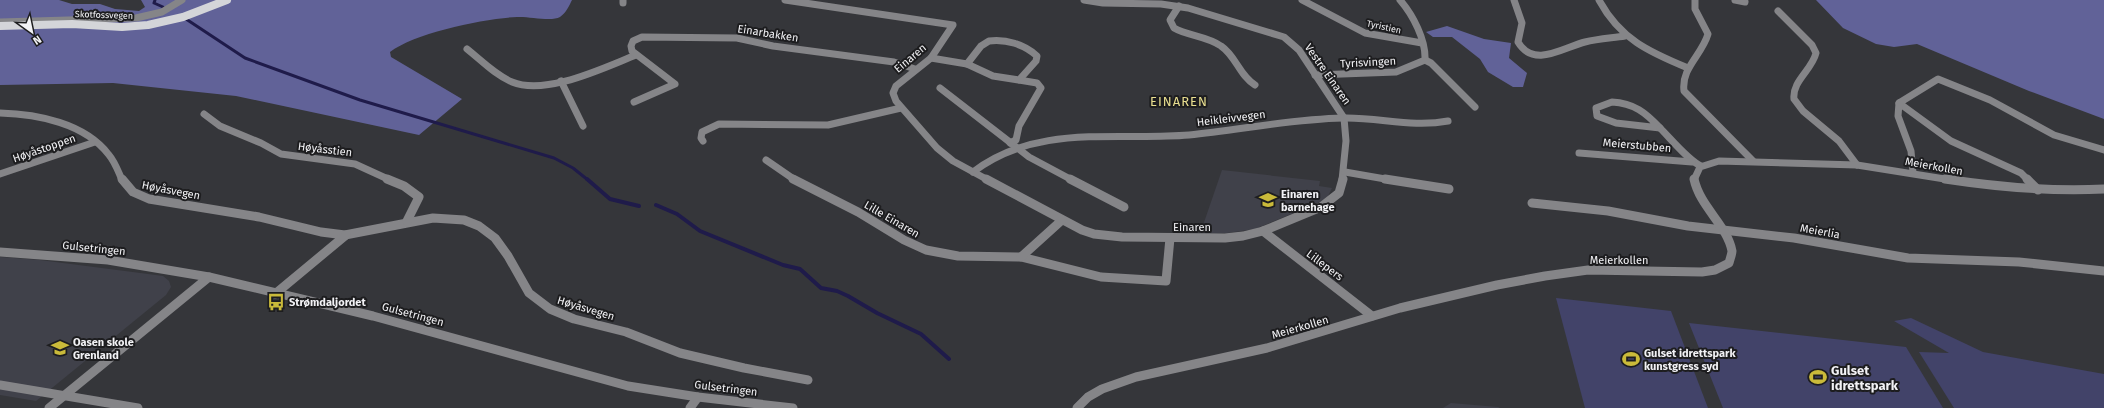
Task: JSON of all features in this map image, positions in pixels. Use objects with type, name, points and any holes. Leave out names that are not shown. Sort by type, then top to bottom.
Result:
[{"type":"main road","name":"Skotfossvegen","points":[[0,26],[62,24],[122,27],[141,26],[183,17],[227,0]]},
{"type":"street","points":[[0,22],[136,18],[162,12],[182,0]]},
{"type":"street","name":"Einaren","points":[[785,0],[954,25],[931,58],[900,81],[893,89],[894,97],[901,108],[937,148],[954,161],[1082,230],[1106,236],[1225,238],[1263,231],[1327,204],[1339,193],[1344,172],[1346,128],[1344,118]]},
{"type":"street","name":"Vestre Einaren","points":[[1084,0],[1178,6],[1203,12],[1284,37],[1299,50],[1344,118]]},
{"type":"street","name":"Tyristien","points":[[1302,0],[1366,33],[1422,43]]},
{"type":"street","points":[[1400,0],[1408,10],[1422,43],[1426,56],[1425,60],[1431,63],[1449,83],[1476,107]]},
{"type":"street","points":[[1514,0],[1522,23],[1518,42],[1524,49],[1537,55],[1552,56],[1585,42],[1625,36]]},
{"type":"street","points":[[1599,0],[1615,26],[1625,36],[1688,68]]},
{"type":"street","points":[[1695,0],[1696,11],[1708,34],[1703,47],[1688,68],[1682,83],[1687,96],[1753,161]]},
{"type":"street","points":[[1735,0],[1745,2]]},
{"type":"street","points":[[1178,6],[1171,16],[1172,26],[1178,30],[1209,40],[1224,48],[1242,74],[1255,85]]},
{"type":"street","points":[[1778,11],[1812,45],[1816,53],[1811,66],[1794,90],[1794,100],[1801,110],[1836,138],[1857,165]]},
{"type":"street","name":"Einarbakken","points":[[636,55],[631,48],[632,44],[642,37],[721,37],[773,46],[865,57],[903,64],[915,69]]},
{"type":"street","points":[[967,64],[981,46],[988,42],[995,40],[1014,44],[1032,51],[1037,56],[1036,61],[1019,80]]},
{"type":"street","points":[[467,49],[501,75],[515,83],[537,86],[561,81],[636,55],[675,84],[669,88],[634,102]]},
{"type":"street","points":[[931,58],[975,66],[993,76],[1037,83],[1041,88],[1019,126],[1013,146],[973,172]]},
{"type":"street","name":"Tyrisvingen","points":[[1315,74],[1396,72],[1425,60]]},
{"type":"street","points":[[1913,173],[1911,150],[1898,117],[1899,103],[1938,79],[1990,100],[2054,135],[2104,150]]},
{"type":"street","points":[[561,81],[576,115],[583,126]]},
{"type":"street","points":[[940,88],[956,102],[1029,157],[1124,207]]},
{"type":"street","name":"Meierstubben","points":[[1660,128],[1609,121],[1598,116],[1596,108],[1600,105],[1612,103],[1630,105],[1643,111],[1688,155],[1692,162]]},
{"type":"street","name":"Meierkollen","points":[[1899,103],[1951,141],[2021,173],[2038,190]]},
{"type":"street","points":[[704,141],[701,138],[702,132],[719,124],[828,125],[901,108]]},
{"type":"street","name":"Høyåsvegen","points":[[0,113],[41,116],[59,121],[77,129],[95,142],[110,156],[125,186],[139,196],[159,201],[258,217],[346,235],[407,221],[444,218],[479,226],[494,236],[536,301],[557,312],[628,332],[680,353],[808,380]]},
{"type":"street","name":"Høyåsstien","points":[[204,114],[220,126],[261,143],[281,154],[356,164],[409,189],[419,197],[407,221]]},
{"type":"street","name":"Heikleivvegen","points":[[1013,146],[1075,138],[1184,135],[1344,118],[1417,125],[1448,121]]},
{"type":"street","name":"Høyåstoppen","points":[[0,174],[95,142]]},
{"type":"street","name":"Meierstubben","points":[[1579,153],[1634,156],[1692,162],[1701,166]]},
{"type":"street","name":"Lille Einaren","points":[[766,160],[792,178],[858,212],[914,245],[958,256],[1021,257],[1102,277],[1166,281],[1170,238]]},
{"type":"street","name":"Meierkollen","points":[[1077,408],[1088,396],[1128,380],[1287,343],[1372,316],[1482,289],[1580,271],[1629,270],[1689,273],[1717,270],[1724,266],[1732,257],[1733,251],[1721,229],[1695,189],[1695,173],[1701,166],[1718,161],[1857,165],[1968,183],[2038,190],[2087,191],[2104,189]]},
{"type":"street","points":[[1344,172],[1449,189]]},
{"type":"street","name":"Meierlia","points":[[1532,202],[1608,210],[1669,223],[1794,238],[1908,258],[2019,262],[2104,271]]},
{"type":"street","points":[[1021,257],[1062,220]]},
{"type":"street","name":"Lillepers","points":[[1263,231],[1372,316]]},
{"type":"street","name":"Høyåsvegen","points":[[275,294],[346,235]]},
{"type":"street","name":"Gulsetringen","points":[[0,252],[108,260],[209,276],[275,294],[381,318],[628,386],[698,397],[793,408]]},
{"type":"street","points":[[49,408],[209,276]]},
{"type":"street","points":[[0,385],[138,408]]},
{"type":"street","points":[[690,408],[698,397]]},
{"type":"shaded area","points":[[0,0],[59,0],[72,4],[100,4],[115,9],[139,11],[145,7],[141,0],[572,0],[564,14],[560,17],[545,19],[517,17],[487,20],[433,33],[401,45],[390,52],[391,57],[462,99],[419,135],[236,96],[113,83],[0,85]]},
{"type":"shaded area","points":[[1816,0],[2104,0],[2104,119],[2029,91],[1917,44],[1894,47],[1876,44],[1843,28]]},
{"type":"shaded area","points":[[1447,26],[1484,39],[1511,43],[1509,58],[1527,73],[1523,87],[1513,87],[1488,72],[1480,59],[1452,37],[1433,37],[1426,32]]},
{"type":"shaded area","name":"Einaren barnehage","points":[[1222,170],[1320,181],[1319,186],[1332,188],[1327,198],[1320,202],[1255,229],[1227,233],[1200,234]]},
{"type":"shaded area","points":[[0,257],[40,260],[163,276],[169,281],[171,287],[166,295],[36,401],[0,395]]},
{"type":"shaded area","name":"Gulset idrettspark kunstgress syd","points":[[1556,298],[1671,311],[1708,408],[1585,408]]},
{"type":"shaded area","points":[[1911,318],[1983,352],[2104,374],[2104,408],[1954,408],[1919,352],[1949,353],[1894,321]]},
{"type":"shaded area","name":"Gulset idrettspark","points":[[1689,323],[1906,347],[1943,408],[1723,408]]},
{"type":"shaded area","points":[[1451,403],[1498,407],[1500,408],[1443,408]]},
{"type":"waterway","points":[[155,0],[154,3],[163,7]]},
{"type":"waterway","points":[[186,19],[245,58],[360,100],[554,158],[573,168],[588,180]]},
{"type":"waterway","points":[[587,179],[610,199],[639,206]]},
{"type":"waterway","points":[[656,205],[677,214],[700,231],[783,265],[800,269],[821,288],[837,291],[848,296],[877,313],[921,334],[949,359]]},
{"type":"place","name":"Einaren barnehage","points":[[1268,200]]},
{"type":"place","name":"Strømdaljordet","points":[[276,302]]},
{"type":"place","name":"Oasen skole Grenland","points":[[60,348]]},
{"type":"place","name":"Gulset idrettspark kunstgress syd","points":[[1631,359]]},
{"type":"place","name":"Gulset idrettspark","points":[[1818,377]]},
{"type":"district","name":"EINAREN","points":[[1179,101]]}]
